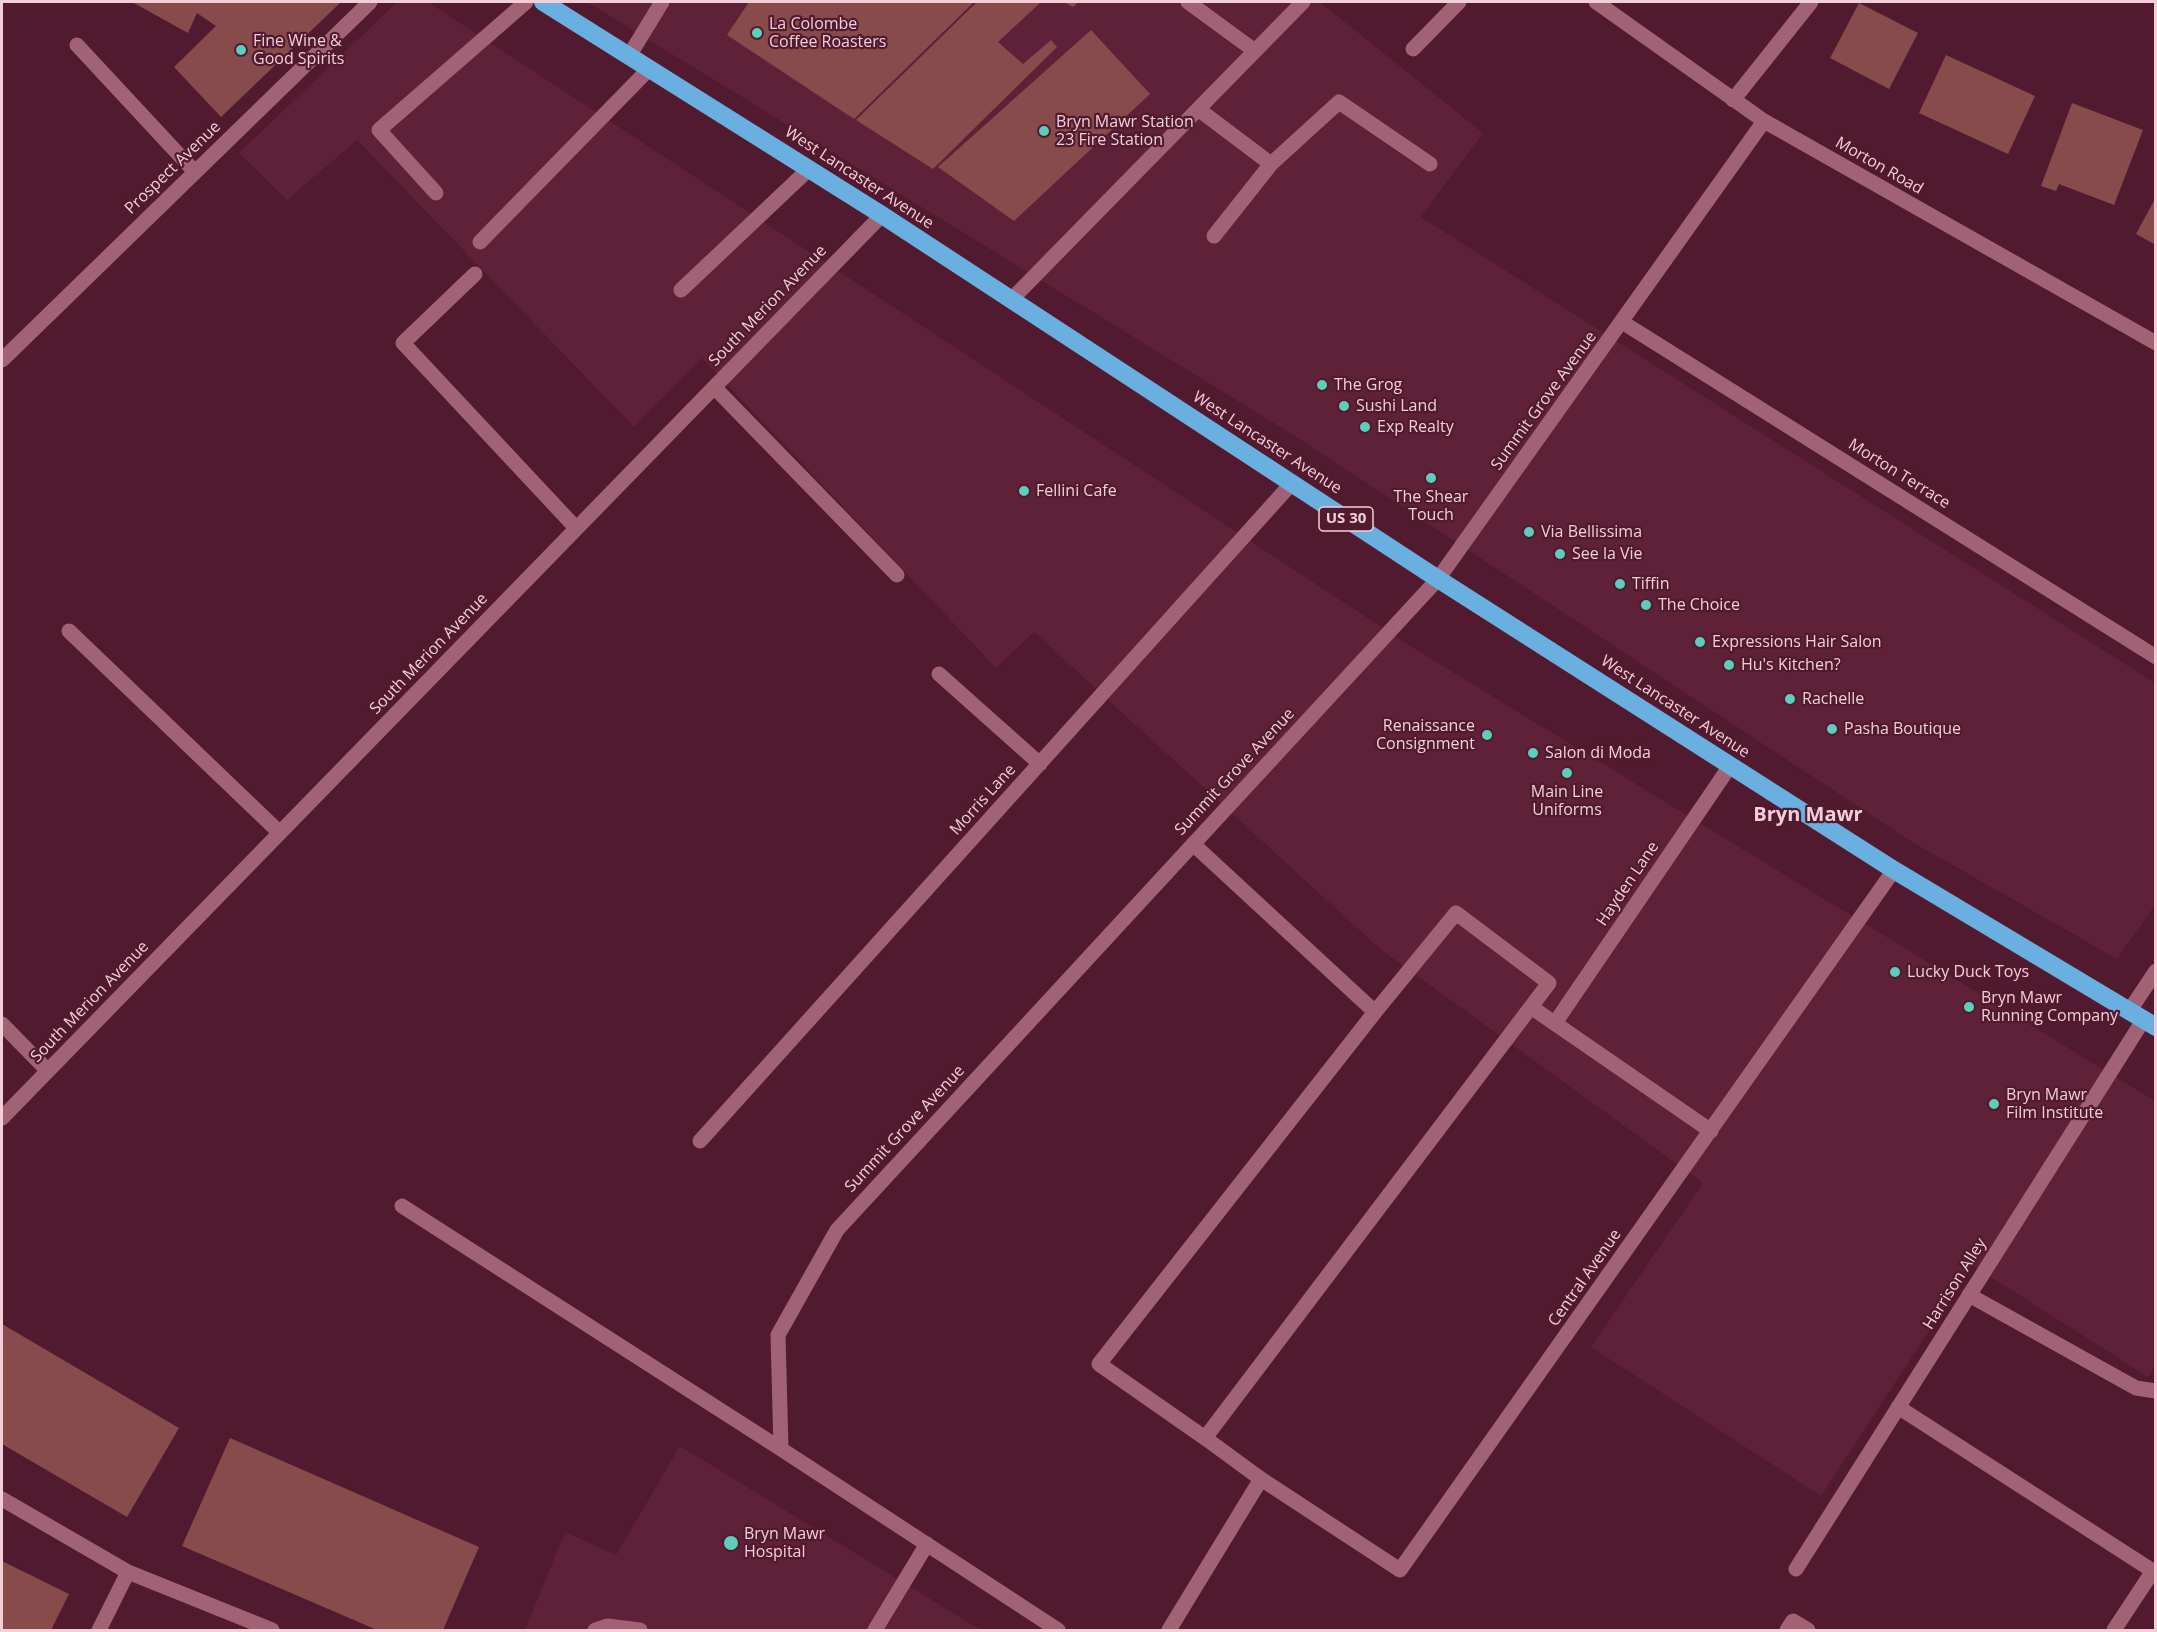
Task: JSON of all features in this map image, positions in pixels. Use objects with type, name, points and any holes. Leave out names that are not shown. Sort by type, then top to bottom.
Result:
[{"type":"highway","name":"West Lancaster Avenue","points":[[543,2],[882,215],[1438,579],[1893,870],[2143,1019]]},
{"type":"street","name":"Prospect Avenue","points":[[2,360],[370,2]]},
{"type":"street","points":[[436,193],[379,130],[526,2]]},
{"type":"street","points":[[629,56],[662,2]]},
{"type":"street","points":[[1188,2],[1255,51]]},
{"type":"street","points":[[1012,299],[1303,2]]},
{"type":"street","points":[[1413,49],[1459,2]]},
{"type":"street","name":"Morton Road","points":[[1596,2],[1764,122],[2156,343]]},
{"type":"street","points":[[1733,100],[1811,2]]},
{"type":"street","points":[[77,45],[195,172]]},
{"type":"street","points":[[480,242],[650,68]]},
{"type":"street","points":[[1214,236],[1271,164],[1339,102],[1430,164]]},
{"type":"street","points":[[1198,109],[1271,164]]},
{"type":"street","name":"Summit Grove Avenue","points":[[781,1449],[778,1335],[837,1230],[1438,579],[1764,122]]},
{"type":"street","points":[[681,290],[809,169]]},
{"type":"street","name":"South Merion Avenue","points":[[2,1118],[882,215]]},
{"type":"street","points":[[476,274],[403,344],[576,528]]},
{"type":"street","name":"Morton Terrace","points":[[1622,322],[2156,657]]},
{"type":"street","points":[[714,387],[897,575]]},
{"type":"street","name":"Morris Lane","points":[[700,1141],[1292,483]]},
{"type":"street","points":[[69,631],[280,833]]},
{"type":"street","points":[[939,674],[1040,764]]},
{"type":"street","name":"Hayden Lane","points":[[1555,1023],[1730,766]]},
{"type":"street","points":[[1193,844],[1375,1012]]},
{"type":"street","name":"Central Avenue","points":[[1261,1479],[1400,1570],[1893,870]]},
{"type":"street","points":[[1169,1630],[1261,1479],[1099,1364],[1375,1012],[1456,913],[1550,983],[1205,1438]]},
{"type":"street","points":[[2143,1019],[2156,971]]},
{"type":"street","points":[[1531,1007],[1711,1131]]},
{"type":"street","name":"Harrison Alley","points":[[1796,1569],[2143,1019]]},
{"type":"street","points":[[2,1024],[48,1071]]},
{"type":"street","points":[[402,1206],[1058,1630]]},
{"type":"street","points":[[1969,1295],[2136,1388],[2156,1391]]},
{"type":"street","points":[[1898,1407],[2153,1571],[2114,1630]]},
{"type":"street","points":[[2,1499],[128,1572],[272,1630]]},
{"type":"street","points":[[875,1630],[927,1544]]},
{"type":"street","points":[[99,1630],[128,1572]]},
{"type":"street","points":[[1786,1630],[1793,1621],[1808,1630]]},
{"type":"street","points":[[596,1630],[607,1626],[640,1630]]},
{"type":"shaded area","points":[[397,2],[428,2],[1415,649],[2155,1101],[2155,1366],[2148,1377],[1972,1265],[1821,1496],[1591,1347],[1703,1183],[1380,949],[1034,632],[996,668],[702,358],[634,427],[357,140],[287,200],[239,153]]},
{"type":"shaded area","points":[[587,2],[1320,2],[1483,133],[1421,217],[2155,683],[2155,905],[2117,959],[1909,840],[1295,436]]},
{"type":"shaded area","name":"Bryn Mawr Hospital","points":[[680,1446],[981,1630],[525,1630],[565,1532],[616,1555]]},
{"type":"building","name":"Fine Wine & Good Spirits","points":[[132,2],[341,2],[221,117],[174,67],[216,26],[197,13],[188,33]]},
{"type":"building","points":[[749,2],[974,2],[854,119],[727,35]]},
{"type":"building","points":[[977,2],[1041,2],[998,42],[1023,64],[1051,40],[1057,47],[933,169],[856,120]]},
{"type":"building","points":[[1064,2],[1078,2],[1073,7]]},
{"type":"building","points":[[1859,3],[1918,33],[1889,89],[1830,58]]},
{"type":"building","name":"Bryn Mawr Station 23 Fire Station","points":[[1091,30],[1150,94],[1014,221],[938,167]]},
{"type":"building","points":[[1946,55],[2035,96],[2008,154],[1919,113]]},
{"type":"building","points":[[2072,103],[2143,130],[2114,205],[2059,184],[2056,191],[2041,186]]},
{"type":"building","points":[[2156,197],[2156,245],[2136,234]]},
{"type":"building","points":[[2,1324],[179,1428],[127,1517],[2,1444]]},
{"type":"building","points":[[230,1438],[479,1547],[443,1630],[377,1630],[182,1546]]},
{"type":"building","points":[[2,1561],[69,1594],[51,1630],[2,1630]]},
{"type":"place","name":"La Colombe Coffee Roasters","points":[[757,33]]},
{"type":"place","name":"Fine Wine & Good Spirits","points":[[241,50]]},
{"type":"place","name":"Bryn Mawr Station 23 Fire Station","points":[[1044,131]]},
{"type":"place","name":"The Grog","points":[[1322,385]]},
{"type":"place","name":"Sushi Land","points":[[1344,406]]},
{"type":"place","name":"Exp Realty","points":[[1365,427]]},
{"type":"place","name":"The Shear Touch","points":[[1431,478]]},
{"type":"place","name":"Fellini Cafe","points":[[1024,491]]},
{"type":"place","name":"Via Bellissima","points":[[1529,532]]},
{"type":"place","name":"See la Vie","points":[[1560,554]]},
{"type":"place","name":"Tiffin","points":[[1620,584]]},
{"type":"place","name":"The Choice","points":[[1646,605]]},
{"type":"place","name":"Expressions Hair Salon","points":[[1700,642]]},
{"type":"place","name":"Hu's Kitchen?","points":[[1729,665]]},
{"type":"place","name":"Rachelle","points":[[1790,699]]},
{"type":"place","name":"Pasha Boutique","points":[[1832,729]]},
{"type":"place","name":"Renaissance Consignment","points":[[1487,735]]},
{"type":"place","name":"Salon di Moda","points":[[1533,753]]},
{"type":"place","name":"Main Line Uniforms","points":[[1567,773]]},
{"type":"place","name":"Lucky Duck Toys","points":[[1895,972]]},
{"type":"place","name":"Bryn Mawr Running Company","points":[[1969,1007]]},
{"type":"place","name":"Bryn Mawr Film Institute","points":[[1994,1104]]},
{"type":"place","name":"Bryn Mawr Hospital","points":[[731,1543]]},
{"type":"district","name":"Bryn Mawr","points":[[1808,815]]}]
